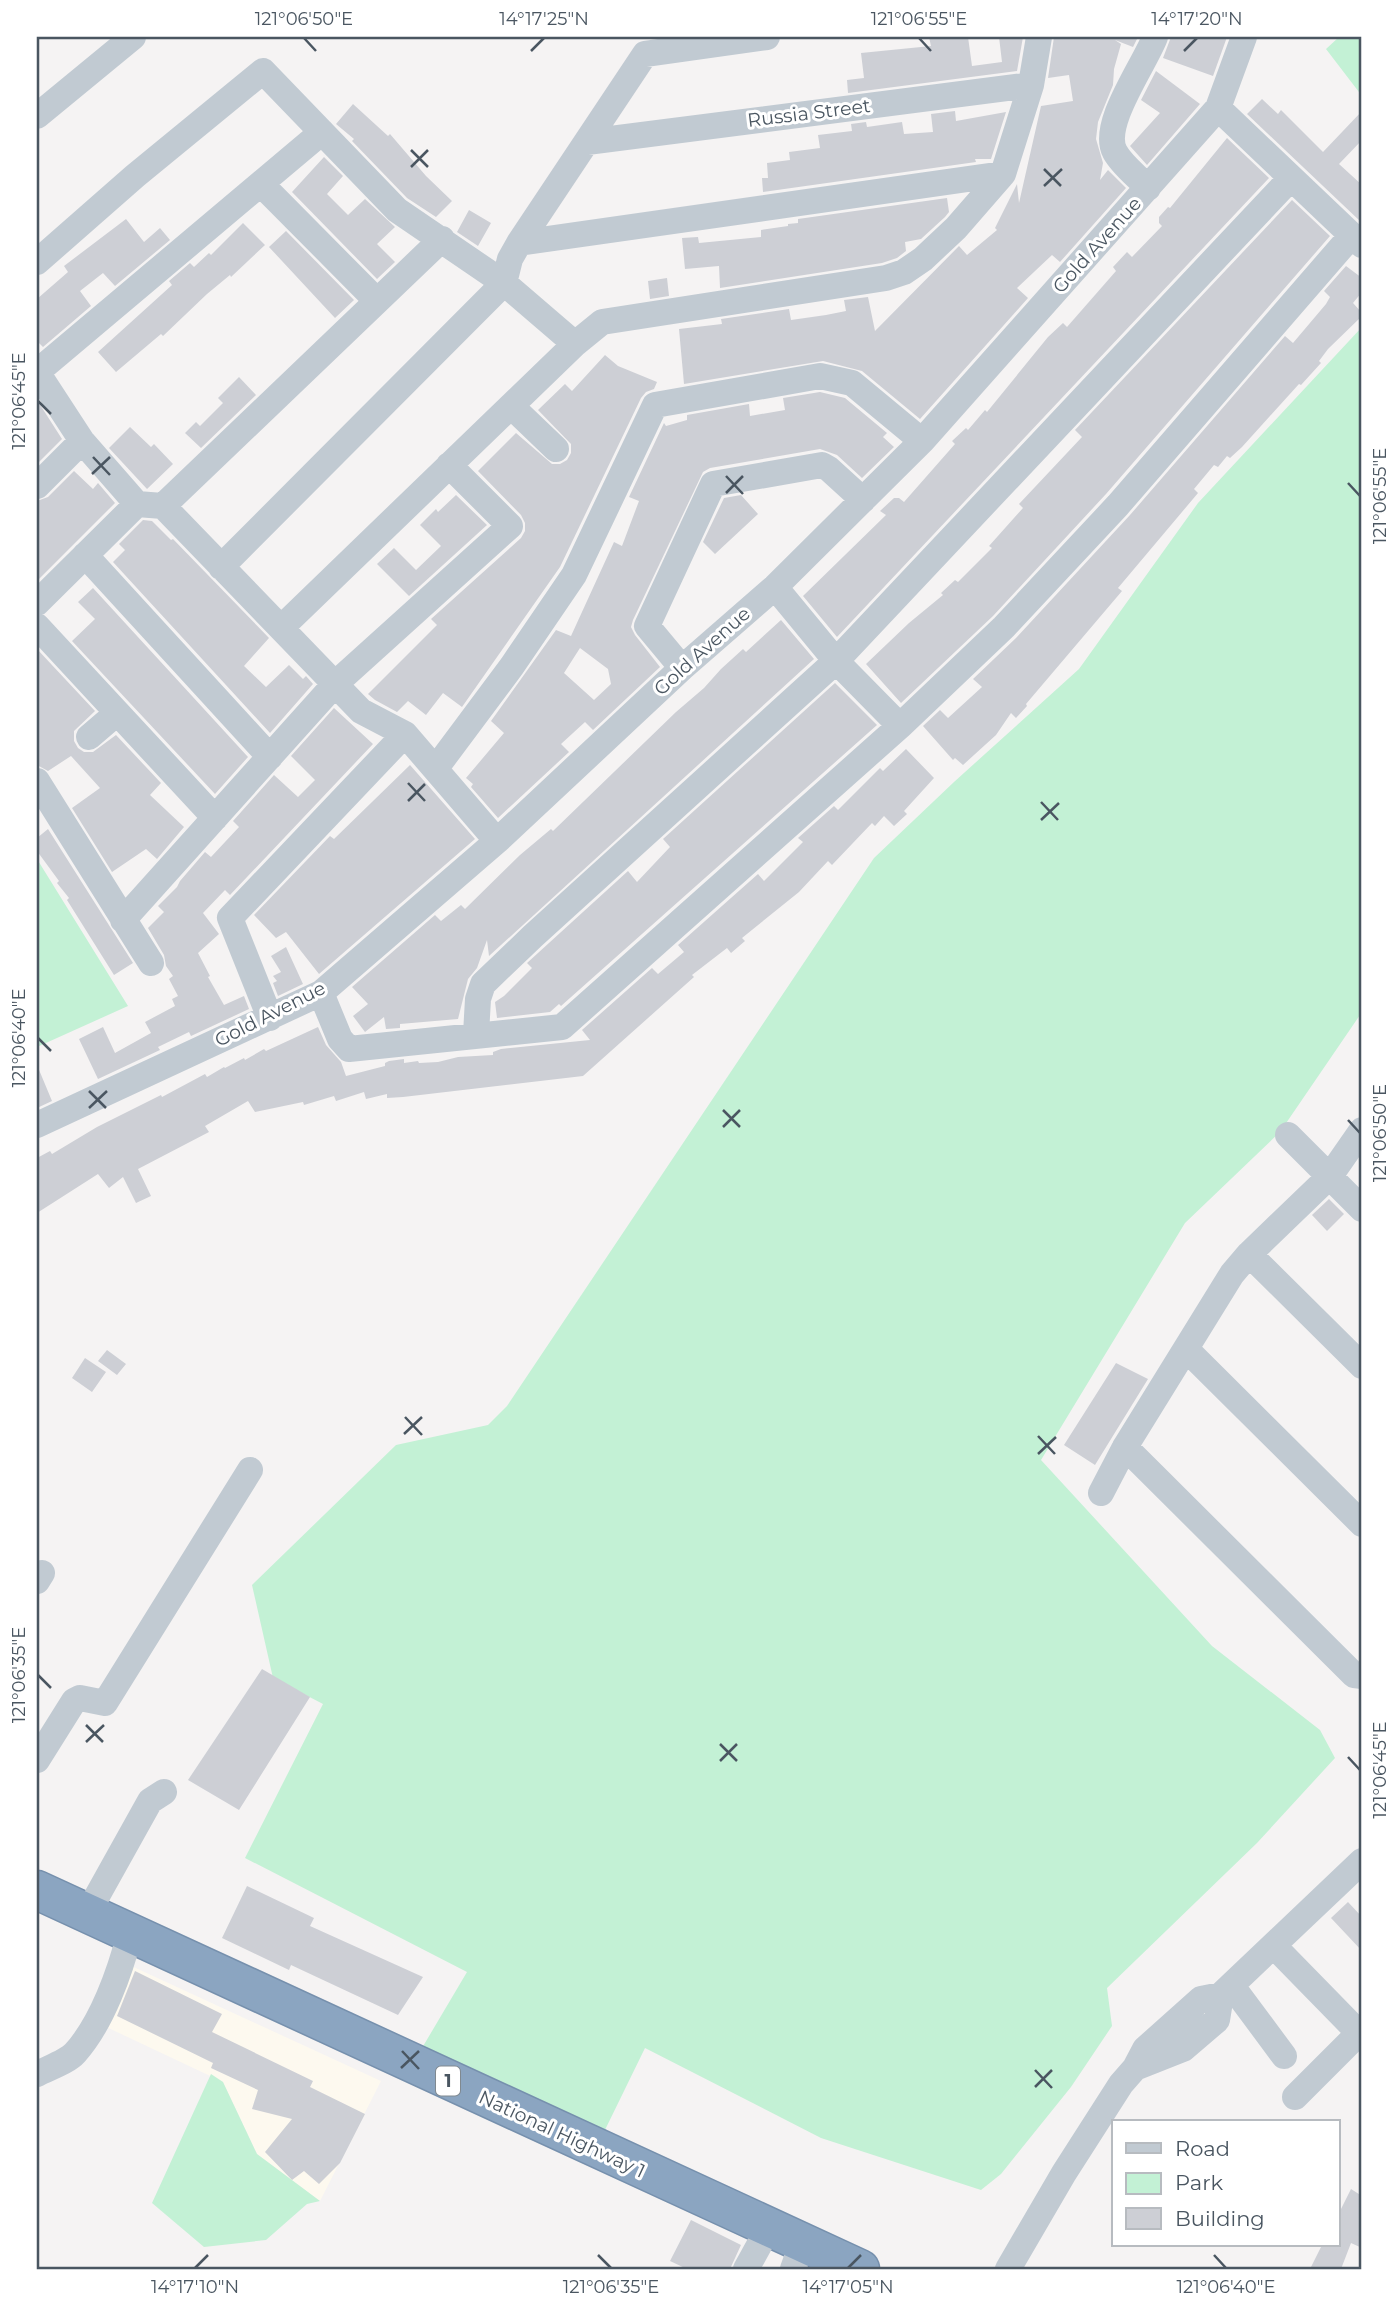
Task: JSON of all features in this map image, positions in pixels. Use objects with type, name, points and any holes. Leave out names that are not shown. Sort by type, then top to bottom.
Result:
[{"type":"highway","name":"National Highway 1","points":[[37,1890],[768,2229],[798,2257],[852,2268]]},
{"type":"street","points":[[37,116],[133,37]]},
{"type":"street","points":[[221,567],[504,283],[510,259],[519,243],[645,54],[767,37]]},
{"type":"street","points":[[281,628],[575,344],[603,322],[886,278],[904,272],[923,259],[956,228],[1003,174],[1031,85],[1039,37]]},
{"type":"street","points":[[1148,188],[1115,153],[1111,139],[1125,97],[1155,37]]},
{"type":"street","name":"Gold Avenue","points":[[37,1125],[321,993],[498,841],[682,667],[775,587],[922,441],[1218,108],[1244,37]]},
{"type":"street","points":[[37,262],[135,176],[263,71],[397,210],[504,283],[575,344]]},
{"type":"street","name":"Russia Street","points":[[587,142],[1031,85]]},
{"type":"street","points":[[321,993],[340,1039],[349,1049],[562,1027],[900,726],[1004,627],[1357,240],[1218,108]]},
{"type":"street","points":[[322,132],[37,372],[82,441],[221,567],[361,711],[405,734],[498,841]]},
{"type":"street","points":[[519,243],[1003,174]]},
{"type":"street","points":[[475,1034],[478,999],[483,984],[836,661],[1291,178]]},
{"type":"street","points":[[261,184],[377,302]]},
{"type":"street","points":[[37,603],[85,555],[150,505],[377,302],[442,239]]},
{"type":"street","points":[[436,768],[512,666],[574,575],[655,405],[820,376],[852,383],[922,441]]},
{"type":"street","points":[[511,406],[556,449]]},
{"type":"street","points":[[37,486],[82,441]]},
{"type":"street","points":[[123,920],[335,684],[510,526],[449,465]]},
{"type":"street","points":[[682,667],[647,626],[713,484],[822,465],[863,500]]},
{"type":"street","points":[[85,555],[270,757]]},
{"type":"street","points":[[775,587],[836,661],[900,726]]},
{"type":"street","points":[[37,626],[215,818]]},
{"type":"street","points":[[89,737],[117,713]]},
{"type":"street","points":[[270,1018],[230,918],[405,734]]},
{"type":"street","points":[[37,781],[151,963]]},
{"type":"street","points":[[1101,1493],[1125,1447],[1232,1274],[1249,1254],[1330,1176],[1362,1130]]},
{"type":"street","points":[[1288,1135],[1362,1209]]},
{"type":"street","points":[[1249,1254],[1362,1366]]},
{"type":"street","points":[[1186,1349],[1362,1524]]},
{"type":"street","points":[[1125,1447],[1354,1675],[1362,1676]]},
{"type":"street","points":[[37,1760],[74,1701],[80,1698],[105,1703],[250,1470]]},
{"type":"street","points":[[87,1913],[150,1801],[164,1792]]},
{"type":"street","points":[[1008,2269],[1064,2173],[1145,2049],[1202,1999],[1227,1991],[1362,1861]]},
{"type":"street","points":[[37,2074],[74,2055],[107,1998],[122,1964],[130,1933]]},
{"type":"street","points":[[1274,1946],[1361,2033],[1295,2097]]},
{"type":"street","points":[[1227,1991],[1284,2056]]},
{"type":"street","points":[[746,2269],[768,2229]]},
{"type":"shaded area","points":[[127,1964],[381,2081],[320,2201],[257,2154],[223,2082],[100,2024]]},
{"type":"green space","points":[[1339,37],[1362,37],[1362,96],[1326,49]]},
{"type":"green space","points":[[1362,327],[1362,1012],[1280,1132],[1185,1223],[1041,1460],[1212,1646],[1320,1730],[1335,1758],[1257,1843],[1107,1988],[1112,2026],[1071,2087],[1001,2174],[981,2190],[821,2138],[645,2048],[603,2134],[422,2048],[467,1972],[245,1858],[323,1704],[273,1678],[252,1585],[396,1445],[488,1425],[507,1406],[874,858],[1079,669],[1198,503]]},
{"type":"green space","points":[[37,859],[128,1006],[37,1047]]},
{"type":"green space","points":[[211,2074],[223,2082],[257,2154],[320,2201],[307,2204],[266,2240],[204,2247],[152,2203]]},
{"type":"building","points":[[929,37],[968,37],[972,66],[1002,62],[999,37],[1023,37],[1017,71],[848,93],[847,80],[864,78],[861,53],[931,46]]},
{"type":"building","points":[[1054,37],[1138,37],[1133,47],[1115,40],[1121,44],[1113,85],[1098,122],[1096,139],[1103,163],[1100,180],[1108,170],[1126,188],[1060,262],[1052,255],[1017,288],[1028,298],[920,419],[862,371],[823,361],[684,384],[679,329],[722,324],[721,319],[789,309],[791,320],[826,315],[846,311],[844,300],[868,297],[875,331],[959,246],[967,255],[997,230],[995,228],[1017,184],[1019,203],[1041,106],[1073,101],[1069,75],[1048,78]]},
{"type":"building","points":[[1171,37],[1227,37],[1213,76],[1163,58]]},
{"type":"building","points":[[1156,71],[1200,104],[1147,165],[1130,146],[1160,113],[1141,100]]},
{"type":"building","points":[[1262,99],[1278,114],[1281,110],[1323,152],[1362,111],[1362,140],[1339,164],[1362,185],[1361,222],[1247,114]]},
{"type":"building","points":[[353,104],[388,136],[390,134],[426,176],[452,201],[436,217],[407,198],[352,141],[354,139],[336,124]]},
{"type":"building","points":[[955,111],[956,121],[1006,112],[991,159],[975,159],[976,162],[763,192],[762,178],[768,178],[767,163],[790,160],[789,152],[820,148],[818,135],[852,131],[851,124],[866,122],[867,127],[902,122],[904,134],[933,132],[931,114]]},
{"type":"building","points":[[1227,138],[1269,178],[837,637],[803,596],[886,515],[880,511],[894,498],[904,502],[955,444],[952,441],[966,428],[968,430],[985,410],[987,412],[1048,337],[1063,323],[1067,327],[1116,271],[1113,267],[1127,252],[1132,257],[1162,226],[1159,217],[1170,208]]},
{"type":"building","points":[[324,157],[343,176],[327,194],[348,215],[365,199],[395,227],[377,244],[395,262],[377,279],[292,192]]},
{"type":"building","points":[[947,198],[949,212],[945,217],[921,239],[905,242],[906,251],[897,258],[882,263],[720,288],[719,266],[685,269],[682,238],[698,237],[699,243],[761,237],[761,230],[788,226],[798,223],[798,219]]},
{"type":"building","points":[[1292,200],[1330,236],[1106,494],[993,616],[901,703],[866,664],[992,548],[989,546],[1023,508],[1019,504],[1082,437],[1075,430]]},
{"type":"building","points":[[469,210],[491,223],[478,246],[457,232]]},
{"type":"building","points":[[126,219],[144,242],[160,228],[170,240],[115,286],[103,273],[80,291],[91,306],[43,347],[37,341],[37,299],[68,272],[64,266]]},
{"type":"building","points":[[243,223],[265,245],[163,336],[161,334],[116,372],[98,352],[172,285],[169,281],[190,263],[194,267],[209,253],[211,255]]},
{"type":"building","points":[[286,231],[354,300],[335,318],[269,247]]},
{"type":"building","points":[[1346,266],[1362,278],[1362,292],[1353,303],[1362,316],[1328,349],[1319,361],[1321,363],[1242,447],[1230,458],[1227,456],[1218,467],[1214,465],[1194,489],[1198,493],[1118,588],[1122,591],[1016,718],[1011,713],[996,735],[963,765],[955,758],[953,760],[923,726],[940,710],[948,718],[982,687],[973,679],[1016,638],[1130,515],[1285,336],[1293,343],[1326,304],[1330,297],[1324,291]]},
{"type":"building","points":[[667,278],[669,296],[650,299],[648,281]]},
{"type":"building","points":[[605,355],[618,366],[657,382],[654,389],[641,398],[560,567],[462,707],[443,693],[426,715],[408,701],[397,712],[375,700],[368,694],[437,625],[431,619],[521,538],[525,531],[521,515],[478,471],[516,433],[552,464],[567,460],[571,453],[571,444],[538,410],[565,384],[572,391]]},
{"type":"building","points":[[239,377],[256,395],[201,448],[185,433],[196,422],[200,426],[223,403],[218,398]]},
{"type":"building","points":[[820,392],[845,398],[887,433],[883,437],[894,447],[862,478],[837,455],[820,449],[710,468],[703,472],[631,627],[660,667],[593,730],[585,722],[561,744],[569,752],[498,818],[466,778],[504,733],[491,721],[556,630],[571,636],[614,542],[622,546],[639,501],[629,497],[664,423],[666,426],[687,420],[687,415],[749,404],[750,416],[785,410],[783,398]],"holes":[[[580,648],[608,669],[611,684],[594,700],[564,673]]]},
{"type":"building","points":[[37,400],[62,439],[37,464]]},
{"type":"building","points":[[130,427],[151,447],[154,444],[173,464],[147,489],[109,448]]},
{"type":"building","points":[[74,471],[93,489],[98,483],[115,503],[37,581],[37,501],[48,497]]},
{"type":"building","points":[[456,495],[487,525],[409,596],[377,564],[394,548],[416,570],[441,546],[420,525]]},
{"type":"building","points":[[741,495],[758,514],[715,554],[703,542],[724,498]]},
{"type":"building","points":[[143,520],[152,521],[173,539],[269,638],[244,666],[266,687],[289,665],[303,679],[306,676],[313,684],[270,733],[113,562],[125,550],[119,544]]},
{"type":"building","points":[[93,588],[248,757],[215,794],[72,641],[95,619],[78,602]]},
{"type":"building","points":[[781,620],[814,659],[489,956],[487,940],[477,968],[468,979],[458,1019],[400,1024],[400,1028],[386,1029],[384,1017],[365,1032],[353,1016],[368,1004],[352,987],[435,915],[441,921],[461,905],[465,909],[520,855],[551,829],[553,831],[721,669],[743,649],[746,652]]},
{"type":"building","points":[[37,649],[95,711],[74,731],[74,741],[78,748],[84,752],[93,752],[116,735],[161,783],[150,795],[184,827],[157,859],[146,849],[112,872],[72,808],[100,788],[71,756],[48,771],[37,765]]},
{"type":"building","points":[[835,683],[877,725],[561,1006],[559,1004],[550,1012],[497,1018],[495,1002],[532,968],[527,963],[628,871],[637,882],[670,847],[663,839]]},
{"type":"building","points":[[334,708],[373,744],[230,895],[225,890],[203,913],[219,934],[198,953],[210,976],[208,977],[224,1005],[244,996],[249,1009],[191,1036],[189,1032],[158,1047],[160,1050],[98,1079],[79,1039],[103,1027],[115,1053],[151,1033],[145,1022],[175,1006],[172,999],[178,996],[169,979],[173,976],[148,928],[164,912],[158,906],[205,852],[211,857],[239,827],[233,821],[274,775],[298,797],[315,780],[291,756]]},
{"type":"building","points":[[906,749],[934,778],[904,811],[907,814],[894,826],[884,816],[875,826],[872,823],[832,865],[828,861],[799,892],[742,938],[745,941],[731,953],[727,948],[692,975],[694,977],[583,1076],[403,1097],[387,1098],[387,1094],[366,1099],[364,1092],[336,1101],[334,1096],[304,1105],[303,1102],[255,1112],[248,1101],[205,1126],[209,1132],[138,1169],[151,1196],[136,1203],[123,1177],[109,1188],[98,1174],[37,1213],[37,1158],[50,1151],[52,1154],[97,1127],[205,1074],[207,1077],[224,1067],[318,1027],[326,1045],[341,1062],[346,1076],[385,1066],[389,1061],[404,1059],[404,1063],[438,1062],[458,1057],[493,1055],[493,1052],[501,1049],[590,1040],[582,1030],[652,968],[658,974],[684,952],[678,945],[758,874],[764,881],[803,842],[798,838],[834,806],[838,810],[880,768],[883,771]]},
{"type":"building","points":[[410,765],[475,839],[319,974],[286,932],[276,938],[254,915],[330,836],[334,839]]},
{"type":"building","points":[[48,829],[133,963],[114,975],[67,900],[69,898],[57,883],[59,881],[37,851],[37,838]]},
{"type":"building","points":[[286,947],[303,984],[278,996],[273,983],[277,981],[273,976],[281,972],[271,956]]},
{"type":"building","points":[[37,1065],[52,1101],[37,1108]]},
{"type":"building","points":[[1329,1199],[1344,1214],[1327,1231],[1312,1215]]},
{"type":"building","points":[[107,1350],[126,1364],[117,1375],[98,1361]]},
{"type":"building","points":[[85,1358],[106,1372],[92,1392],[72,1378]]},
{"type":"building","points":[[1116,1363],[1148,1379],[1095,1465],[1064,1445]]},
{"type":"building","points":[[262,1669],[310,1697],[239,1810],[188,1780]]},
{"type":"building","points":[[247,1886],[314,1918],[310,1926],[423,1977],[398,2015],[291,1965],[289,1970],[222,1938]]},
{"type":"building","points":[[1348,1902],[1362,1917],[1362,1951],[1331,1918]]},
{"type":"building","points":[[135,1971],[222,2014],[212,2032],[313,2081],[310,2087],[365,2114],[340,2163],[319,2184],[304,2171],[292,2180],[265,2152],[292,2119],[252,2109],[258,2090],[211,2068],[213,2063],[117,2016]]},
{"type":"building","points":[[1351,2189],[1362,2196],[1362,2248],[1351,2243],[1341,2269],[1310,2269],[1322,2246],[1340,2246],[1340,2211]]},
{"type":"building","points":[[691,2220],[741,2245],[730,2269],[687,2269],[670,2261]]}]
